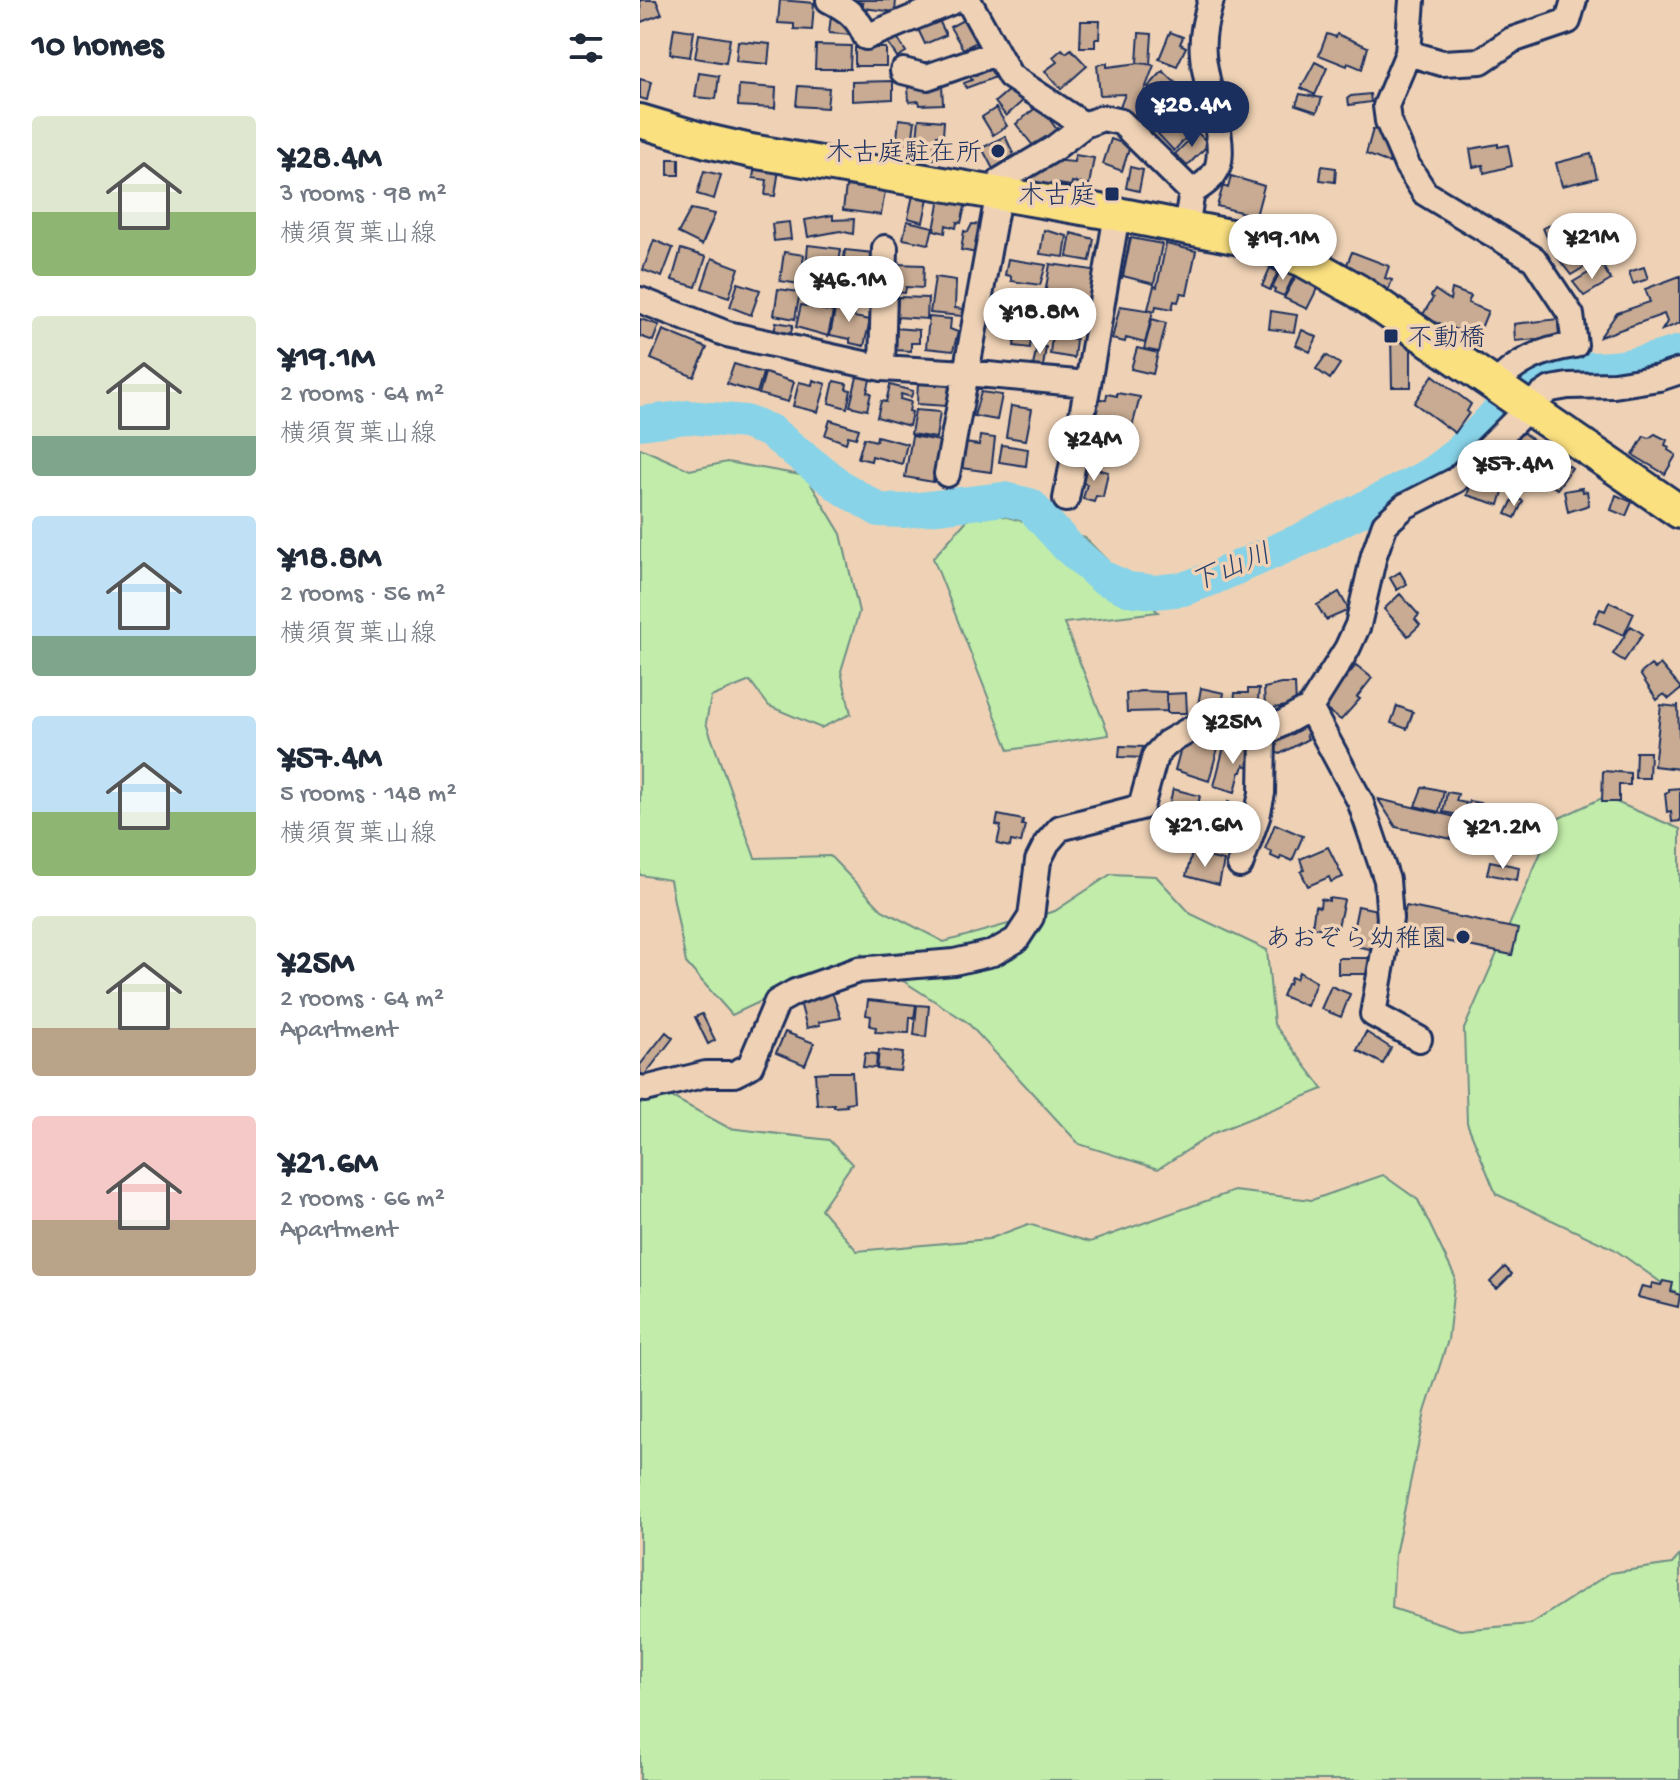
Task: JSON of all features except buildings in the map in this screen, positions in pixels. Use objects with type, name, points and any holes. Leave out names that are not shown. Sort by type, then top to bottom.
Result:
[{"type":"main road","points":[[640,121],[751,151],[1250,240],[1303,260],[1358,291],[1680,512]]},
{"type":"street","points":[[829,0],[850,11],[866,37],[956,0]]},
{"type":"street","points":[[968,0],[1010,76],[1084,125]]},
{"type":"street","points":[[1186,227],[1192,192],[1207,183],[1218,166],[1219,141],[1203,54],[1204,26],[1211,0]]},
{"type":"street","points":[[640,1088],[706,1074],[734,1074],[750,1066],[777,1002],[795,992],[858,970],[954,962],[993,953],[1016,940],[1031,917],[1038,861],[1047,843],[1060,828],[1141,807],[1155,756],[1167,743],[1193,728],[1263,734],[1310,708],[1347,649],[1358,625],[1374,555],[1385,524],[1405,506],[1456,480],[1510,396],[1515,365],[1551,349],[1575,345],[1571,315],[1534,259],[1425,193],[1407,165],[1388,121],[1386,106],[1408,53],[1412,0]]},
{"type":"street","points":[[1408,53],[1442,63],[1481,61],[1512,40],[1568,21],[1574,0]]},
{"type":"street","points":[[903,71],[927,77],[996,53]]},
{"type":"street","points":[[947,474],[1001,180],[1053,149],[1084,125],[1103,118],[1121,122],[1192,192]]},
{"type":"street","points":[[1066,499],[1117,214]]},
{"type":"street","points":[[882,368],[885,248]]},
{"type":"street","points":[[640,300],[727,334],[882,368],[1088,384]]},
{"type":"street","points":[[1510,396],[1568,386],[1614,385],[1659,378],[1680,371]]},
{"type":"street","points":[[1310,708],[1360,801],[1387,880],[1390,919],[1373,1014],[1419,1039]]},
{"type":"street","points":[[1240,865],[1262,793],[1263,734]]},
{"type":"green space","points":[[640,448],[690,470],[727,462],[806,476],[841,534],[859,612],[841,671],[851,714],[821,728],[769,706],[750,681],[711,697],[706,723],[755,858],[830,856],[882,910],[944,942],[1055,911],[1111,874],[1156,876],[1191,914],[1267,950],[1274,1024],[1323,1089],[1214,1133],[1158,1169],[1079,1144],[967,1022],[861,954],[732,1015],[686,963],[670,880],[640,875]]},
{"type":"green space","points":[[977,509],[1085,538],[1158,612],[1064,623],[1109,735],[1009,750],[933,558]]},
{"type":"green space","points":[[1604,797],[1680,829],[1680,1296],[1614,1249],[1496,1194],[1467,1123],[1464,1029],[1555,820]]},
{"type":"green space","points":[[640,1096],[672,1097],[729,1128],[829,1140],[852,1164],[821,1209],[857,1251],[989,1239],[1028,1224],[1090,1242],[1234,1191],[1312,1200],[1383,1175],[1418,1200],[1455,1277],[1448,1340],[1425,1412],[1395,1555],[1392,1608],[1460,1630],[1531,1624],[1610,1573],[1672,1564],[1680,1555],[1680,1780],[640,1780]]},
{"type":"waterway","name":"下山川","points":[[640,423],[688,417],[745,422],[770,431],[841,487],[879,510],[903,511],[1004,499],[1030,505],[1067,546],[1102,577],[1128,589],[1155,592],[1183,589],[1211,579],[1305,538],[1422,479],[1465,446],[1528,379],[1562,370],[1628,366],[1680,352]]},
{"type":"place","name":"木古庭駐在所","points":[[998,151]]},
{"type":"place","name":"木古庭","points":[[1112,194]]},
{"type":"place","name":"不動橋","points":[[1391,336]]},
{"type":"place","name":"あおぞら幼稚園","points":[[1463,937]]}]
